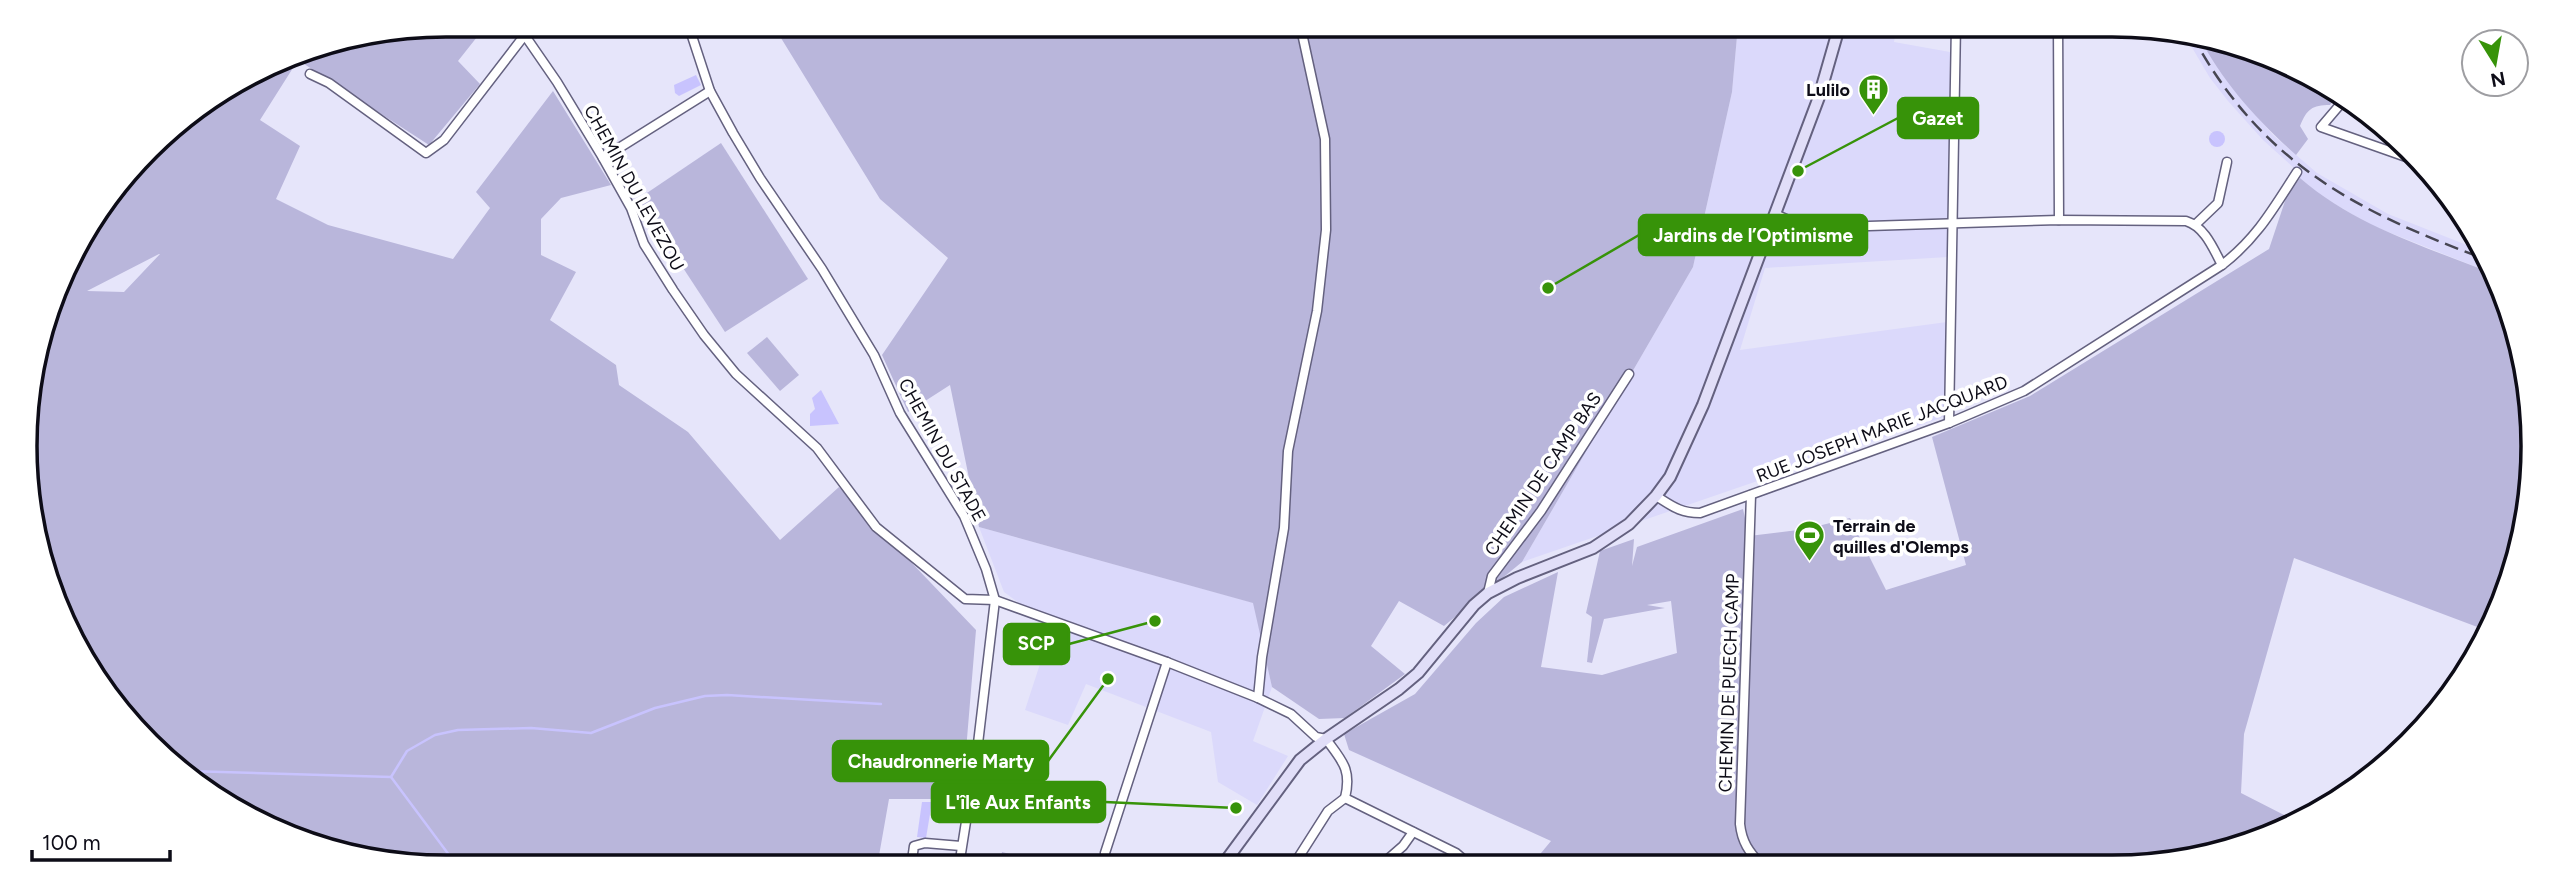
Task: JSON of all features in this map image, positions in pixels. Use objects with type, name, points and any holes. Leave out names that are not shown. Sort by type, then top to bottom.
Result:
[{"type":"street","points":[[310,74],[329,83],[426,153],[444,140],[523,37]]},
{"type":"street","name":"CHEMIN DU LEVEZOU","points":[[525,37],[557,82],[603,158],[631,208],[644,244],[681,302],[720,355],[736,374],[817,448],[876,527],[965,599],[995,600]]},
{"type":"street","name":"CHEMIN DU STADE","points":[[692,37],[710,91],[760,178],[822,269],[874,355],[900,413],[964,516],[986,569],[995,600],[977,752],[960,855]]},
{"type":"street","points":[[1258,698],[1262,657],[1284,528],[1288,451],[1317,311],[1326,230],[1325,139],[1303,37]]},
{"type":"street","points":[[1230,855],[1300,760],[1418,673],[1474,605],[1488,593],[1517,578],[1593,548],[1629,524],[1656,496],[1670,477],[1691,435],[1819,97],[1836,37]]},
{"type":"street","points":[[1950,423],[1956,37]]},
{"type":"street","points":[[2058,37],[2059,220]]},
{"type":"street","points":[[603,158],[710,91]]},
{"type":"street","points":[[2339,106],[2321,127],[2398,154]]},
{"type":"street","points":[[2196,224],[2218,203],[2227,162]]},
{"type":"street","name":"RUE JOSEPH MARIE JACQUARD","points":[[1656,496],[1671,508],[1685,513],[1700,513],[1950,423],[2024,391],[2222,265],[2256,234],[2297,173]]},
{"type":"street","points":[[1775,214],[1806,228]]},
{"type":"street","points":[[1767,236],[1806,228],[2059,220],[2186,221],[2196,224],[2210,242],[2222,265]]},
{"type":"street","name":"CHEMIN DE CAMP BAS","points":[[1488,593],[1492,576],[1548,501],[1629,374]]},
{"type":"street","name":"CHEMIN DE PUECH CAMP","points":[[1751,495],[1740,824],[1745,847],[1752,855]]},
{"type":"street","points":[[995,600],[1258,698],[1291,714],[1316,737],[1326,739],[1347,768],[1349,782],[1345,798],[1328,811],[1300,855]]},
{"type":"street","points":[[1105,855],[1167,662]]},
{"type":"street","points":[[1345,798],[1458,855]]},
{"type":"street","points":[[1393,855],[1413,832]]},
{"type":"street","points":[[913,855],[915,846],[925,843],[961,846]]},
{"type":"shaded area","points":[[477,37],[458,61],[480,84],[429,145],[302,63],[340,51],[393,40]]},
{"type":"shaded area","points":[[780,37],[1737,37],[1732,92],[1693,267],[1522,562],[1444,626],[1399,601],[1371,646],[1405,674],[1345,718],[1319,719],[1272,687],[1253,603],[979,527],[950,385],[908,412],[882,355],[948,258],[880,199]]},
{"type":"shaded area","points":[[1737,37],[1895,37],[1894,42],[1950,52],[1948,257],[1765,268],[1740,350],[1947,322],[1952,414],[1522,562],[1693,267],[1732,92]]},
{"type":"shaded area","points":[[2190,45],[2206,48],[2273,135],[2317,173],[2388,214],[2469,246],[2481,269],[2368,224],[2317,193],[2263,140],[2210,78]]},
{"type":"shaded area","points":[[2205,48],[2244,58],[2293,79],[2332,102],[2330,105],[2314,107],[2305,116],[2300,126],[2308,139],[2296,155],[2242,100]]},
{"type":"shaded area","points":[[294,66],[260,120],[300,146],[276,199],[328,225],[453,259],[490,208],[476,192],[553,91],[611,185],[561,198],[541,219],[541,255],[576,272],[550,320],[616,365],[619,385],[688,432],[780,540],[839,487],[976,630],[962,799],[889,799],[879,855],[419,854],[366,847],[314,834],[265,813],[197,771],[138,716],[92,651],[58,578],[40,499],[38,419],[40,393],[51,340],[58,314],[79,265],[121,197],[176,138],[197,121],[241,92]],"holes":[[[160,254],[124,292],[87,291]]]},
{"type":"shaded area","points":[[696,75],[701,85],[679,96],[675,93],[674,85]]},
{"type":"shaded area","points":[[2217,131],[2225,139],[2217,147],[2209,139]]},
{"type":"shaded area","points":[[721,143],[808,279],[725,332],[638,199]]},
{"type":"shaded area","points":[[2300,178],[2366,222],[2481,269],[2500,314],[2513,366],[2518,393],[2521,446],[2518,499],[2507,552],[2500,578],[2479,628],[2294,558],[2244,734],[2241,793],[2286,816],[2244,834],[2218,841],[2165,852],[2139,854],[1539,855],[1551,841],[1349,750],[1344,734],[1415,694],[1476,623],[1504,597],[1558,572],[1541,667],[1602,675],[1677,653],[1671,601],[1647,605],[1665,608],[1604,619],[1592,663],[1587,662],[1592,617],[1586,613],[1600,551],[1634,539],[1632,566],[1637,547],[1743,509],[1749,536],[1806,529],[1850,518],[1886,590],[1966,565],[1932,437],[2030,396],[2269,249],[2287,195]]},
{"type":"shaded area","points":[[767,337],[799,375],[780,391],[747,353]]},
{"type":"shaded area","points":[[821,390],[839,424],[810,426],[810,414],[815,409],[812,398]]},
{"type":"shaded area","points":[[979,527],[1254,603],[1272,687],[1253,741],[1288,756],[1257,805],[1218,782],[1211,732],[1086,684],[1068,725],[1025,710],[1052,627],[1004,592]]},
{"type":"shaded area","points":[[922,802],[932,802],[926,838],[917,837]]},
{"type":"waterway","points":[[391,777],[407,751],[435,735],[458,730],[531,728],[591,733],[655,708],[705,696],[881,704]]},
{"type":"waterway","points":[[197,771],[391,777],[449,855]]},
{"type":"railway","points":[[2199,47],[2219,79],[2248,117],[2280,149],[2315,177],[2394,222],[2473,255]]},
{"type":"place","name":"Lulilo","points":[[1873,117]]},
{"type":"place","name":"Gazet","points":[[1798,171]]},
{"type":"place","name":"Jardins de l’Optimisme","points":[[1548,288]]},
{"type":"place","name":"Terrain de quilles d'Olemps","points":[[1810,563]]},
{"type":"place","name":"SCP","points":[[1155,621]]},
{"type":"place","name":"Chaudronnerie Marty","points":[[1108,679]]},
{"type":"place","name":"L'île Aux Enfants","points":[[1236,808]]}]
